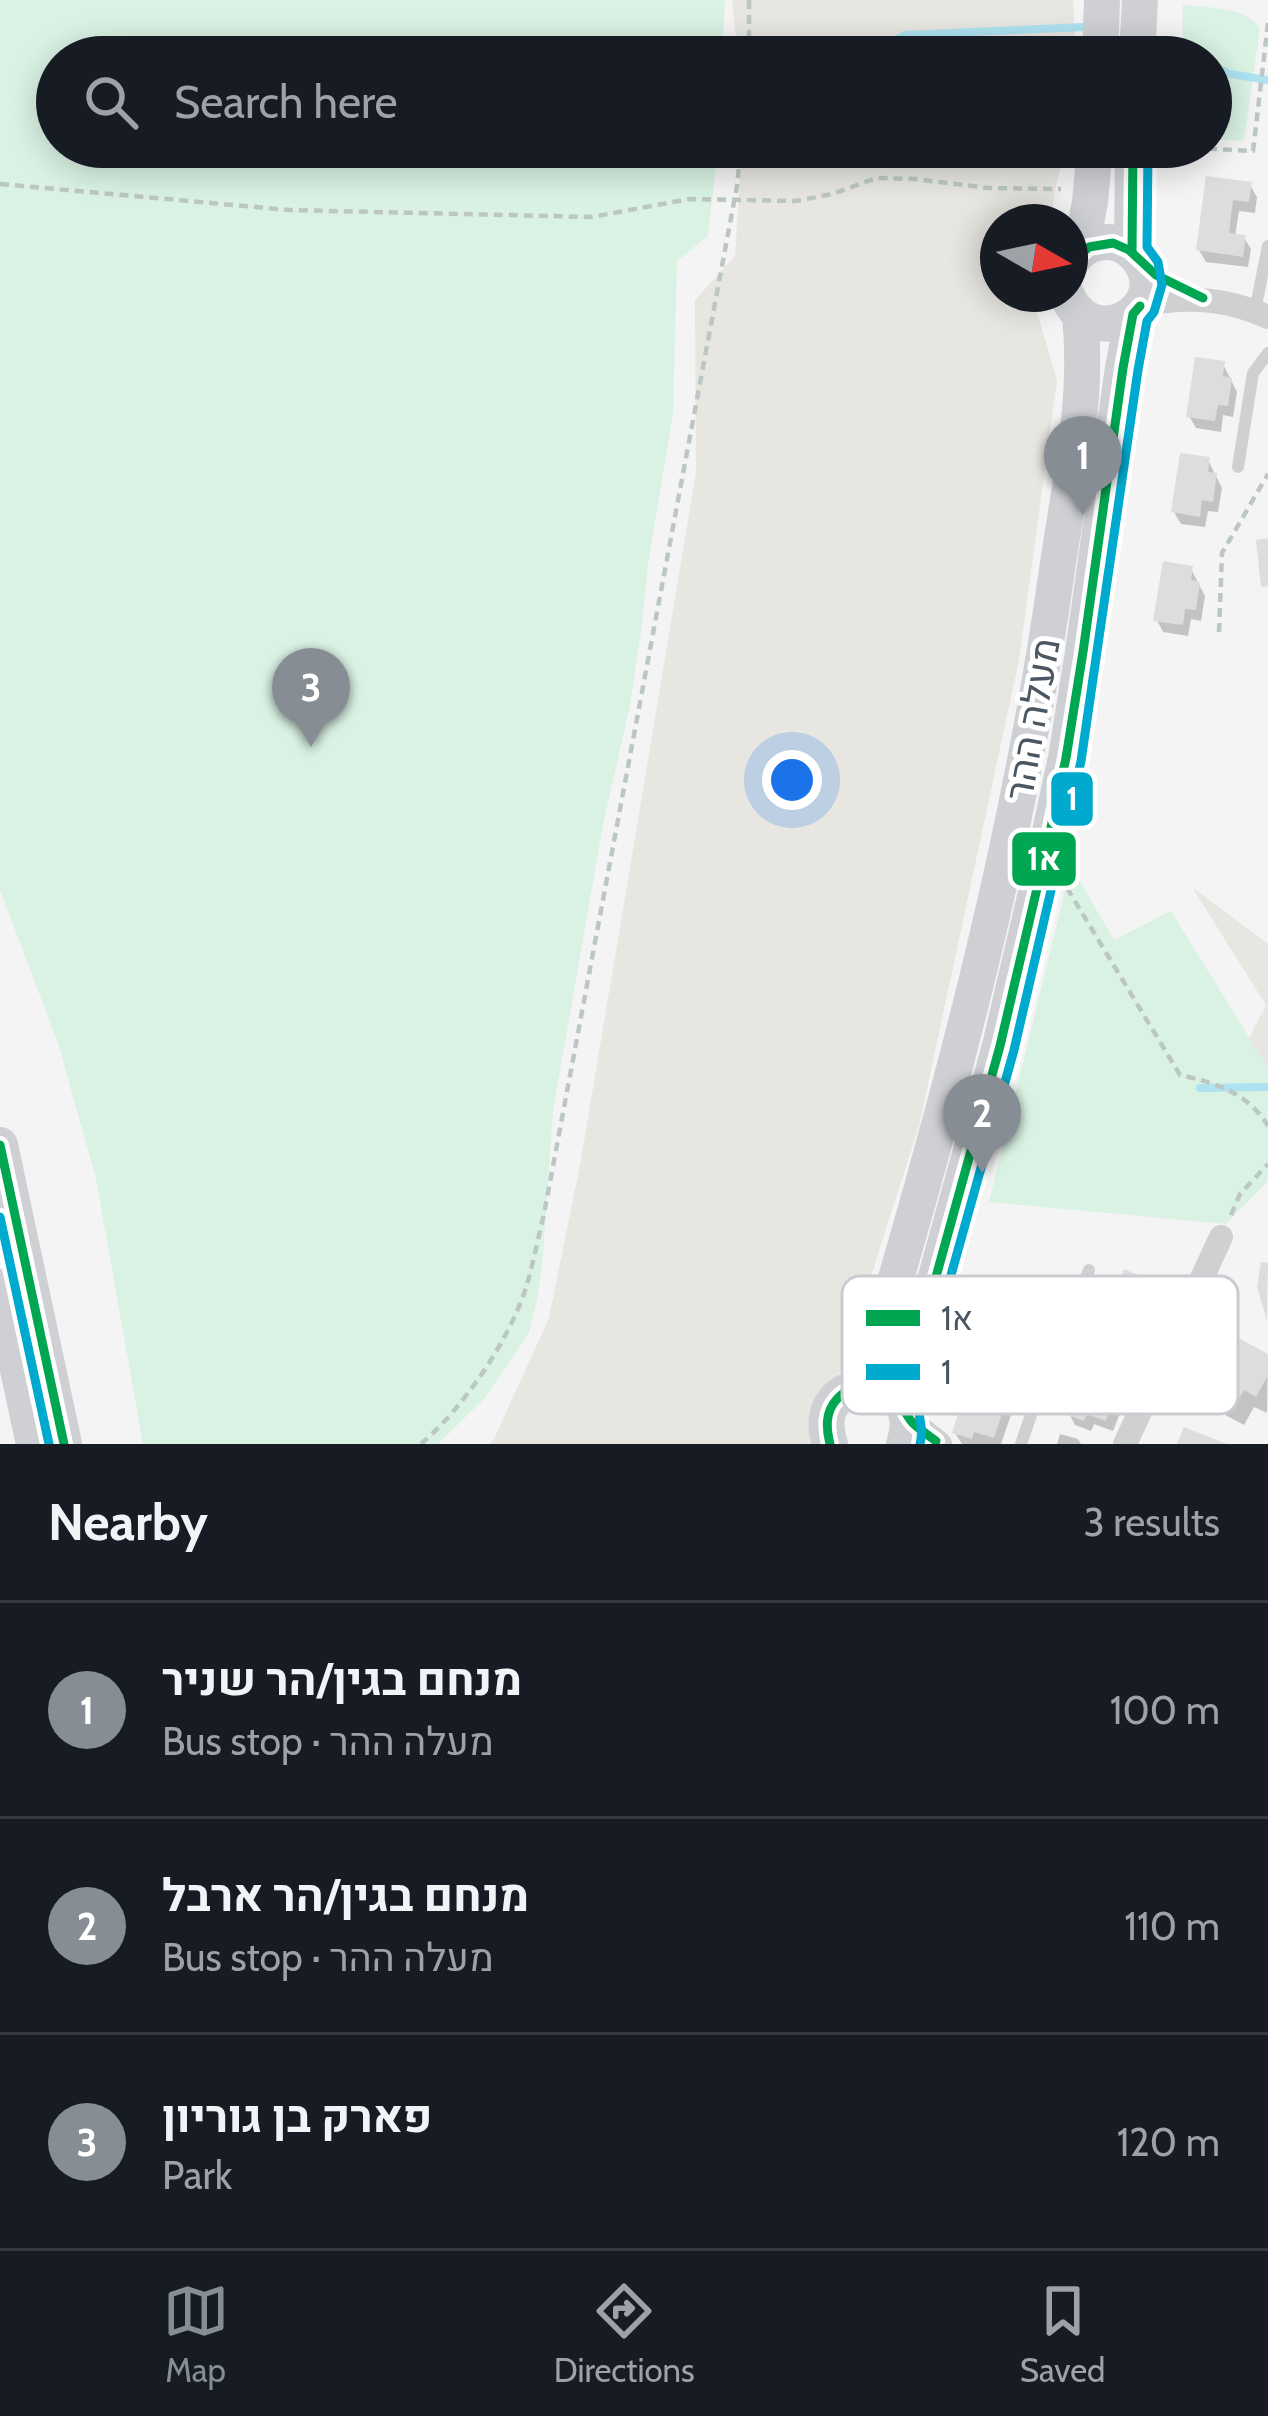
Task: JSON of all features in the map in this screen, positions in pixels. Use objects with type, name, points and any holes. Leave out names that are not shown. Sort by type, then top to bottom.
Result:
[{"type":"main road","points":[[1101,36],[1102,0]]},
{"type":"main road","points":[[1138,36],[1139,0]]},
{"type":"main road","points":[[1088,204],[1094,168]]},
{"type":"main road","points":[[1134,168],[1138,259]]},
{"type":"main road","points":[[1088,247],[1113,242],[1138,259]]},
{"type":"main road","name":"מעלה ההר","points":[[941,1276],[1051,827],[1083,652],[1123,368],[1136,310],[1147,285],[1138,259]]},
{"type":"main road","points":[[1085,312],[1105,324],[1136,310]]},
{"type":"main road","name":"מעלה ההר","points":[[897,1276],[993,917],[1029,751],[1079,412],[1084,347],[1075,312]]},
{"type":"main road","points":[[0,1145],[64,1444]]},
{"type":"main road","points":[[0,1287],[34,1444]]},
{"type":"main road","name":"מעלה ההר","points":[[830,1444],[828,1414],[842,1396]]},
{"type":"street","points":[[1138,259],[1203,298],[1262,314]]},
{"type":"street","points":[[1136,310],[1172,299],[1203,298]]},
{"type":"street","points":[[1203,1276],[1221,1237]]},
{"type":"street","points":[[1125,1444],[1139,1414]]},
{"type":"street","points":[[904,1421],[940,1444]]},
{"type":"lane","points":[[1262,314],[1268,246]]},
{"type":"lane","points":[[1238,467],[1252,373],[1268,353]]},
{"type":"lane","points":[[1086,1276],[1089,1270]]},
{"type":"lane","points":[[1021,1444],[1031,1414]]},
{"type":"path","points":[[749,0],[749,36]]},
{"type":"path","points":[[1232,150],[1252,151],[1268,23]]},
{"type":"path","points":[[421,1444],[443,1425],[498,1349],[525,1291],[548,1191],[739,168]]},
{"type":"path","points":[[0,184],[289,210],[592,217],[689,199],[796,201],[877,178],[988,188],[1091,189]]},
{"type":"path","points":[[1219,632],[1222,553],[1268,474]]},
{"type":"path","points":[[1069,890],[1180,1075],[1224,1087],[1246,1100],[1268,1126]]},
{"type":"path","points":[[1221,1237],[1240,1194],[1268,1164]]},
{"type":"green space","points":[[0,0],[725,0],[723,36],[36,36],[36,168],[716,168],[708,236],[677,261],[673,413],[630,705],[603,825],[553,1111],[537,1299],[529,1333],[484,1399],[438,1444],[143,1444],[96,1179],[59,1046],[0,890]]},
{"type":"green space","points":[[1183,5],[1235,12],[1260,28],[1244,141],[1232,140],[1232,36],[1182,36]]},
{"type":"green space","points":[[1071,866],[1114,940],[1171,911],[1268,1068],[1268,1181],[1226,1224],[989,1202]]},
{"type":"sand","points":[[1073,0],[1075,36],[736,36],[732,2]]},
{"type":"sand","points":[[741,168],[1060,168],[1053,204],[980,204],[980,312],[1037,312],[1057,380],[1019,660],[919,1126],[871,1276],[842,1276],[842,1366],[817,1444],[489,1444],[549,1318],[581,1160],[696,473],[695,300],[735,256]]},
{"type":"sand","points":[[1192,887],[1268,944],[1268,1068],[1249,1038],[1266,1005]]},
{"type":"building","points":[[1206,176],[1252,182],[1249,202],[1233,200],[1229,233],[1246,235],[1243,257],[1196,250]]},
{"type":"building","points":[[1195,357],[1225,361],[1223,376],[1232,378],[1228,406],[1218,405],[1215,421],[1186,417]]},
{"type":"building","points":[[1180,453],[1210,457],[1208,472],[1217,473],[1213,502],[1202,500],[1200,517],[1171,512]]},
{"type":"building","points":[[1268,538],[1268,586],[1261,587],[1256,540]]},
{"type":"building","points":[[1163,561],[1193,566],[1191,580],[1200,582],[1196,610],[1185,609],[1183,625],[1153,621]]},
{"type":"building","points":[[1261,1262],[1268,1263],[1267,1321],[1257,1287]]},
{"type":"building","points":[[1238,1338],[1268,1354],[1268,1375],[1256,1397],[1244,1390],[1238,1400]]},
{"type":"building","points":[[958,1414],[1002,1414],[994,1438],[952,1433]]},
{"type":"building","points":[[1184,1427],[1227,1444],[1177,1444]]},
{"type":"waterway","points":[[903,36],[1084,27]]},
{"type":"waterway","points":[[1232,74],[1268,80]]},
{"type":"waterway","points":[[1200,1088],[1268,1087]]},
{"type":"transit line","name":"1א","points":[[1132,252],[1133,168]]},
{"type":"transit line","name":"1","points":[[951,1276],[1014,1050],[1081,761],[1138,370],[1147,321],[1162,285],[1158,262],[1147,247],[1148,168]]},
{"type":"transit line","name":"1א","points":[[1088,248],[1113,243],[1129,250],[1156,275],[1203,298]]},
{"type":"transit line","name":"1א","points":[[936,1276],[1000,1046],[1066,758],[1123,368],[1133,314],[1140,306]]},
{"type":"transit line","name":"1א","points":[[0,1145],[64,1444]]},
{"type":"transit line","name":"1","points":[[0,1217],[49,1444]]},
{"type":"transit line","name":"1א","points":[[830,1444],[830,1409],[842,1395]]},
{"type":"transit line","name":"1א","points":[[907,1414],[936,1441]]},
{"type":"transit line","name":"1","points":[[919,1414],[920,1444]]},
{"type":"place","name":"מנחם בגין/הר שניר","points":[[1083,515]]},
{"type":"place","name":"פארק בן גוריון","points":[[311,747]]},
{"type":"place","name":"מנחם בגין/הר ארבל","points":[[982,1173]]}]
